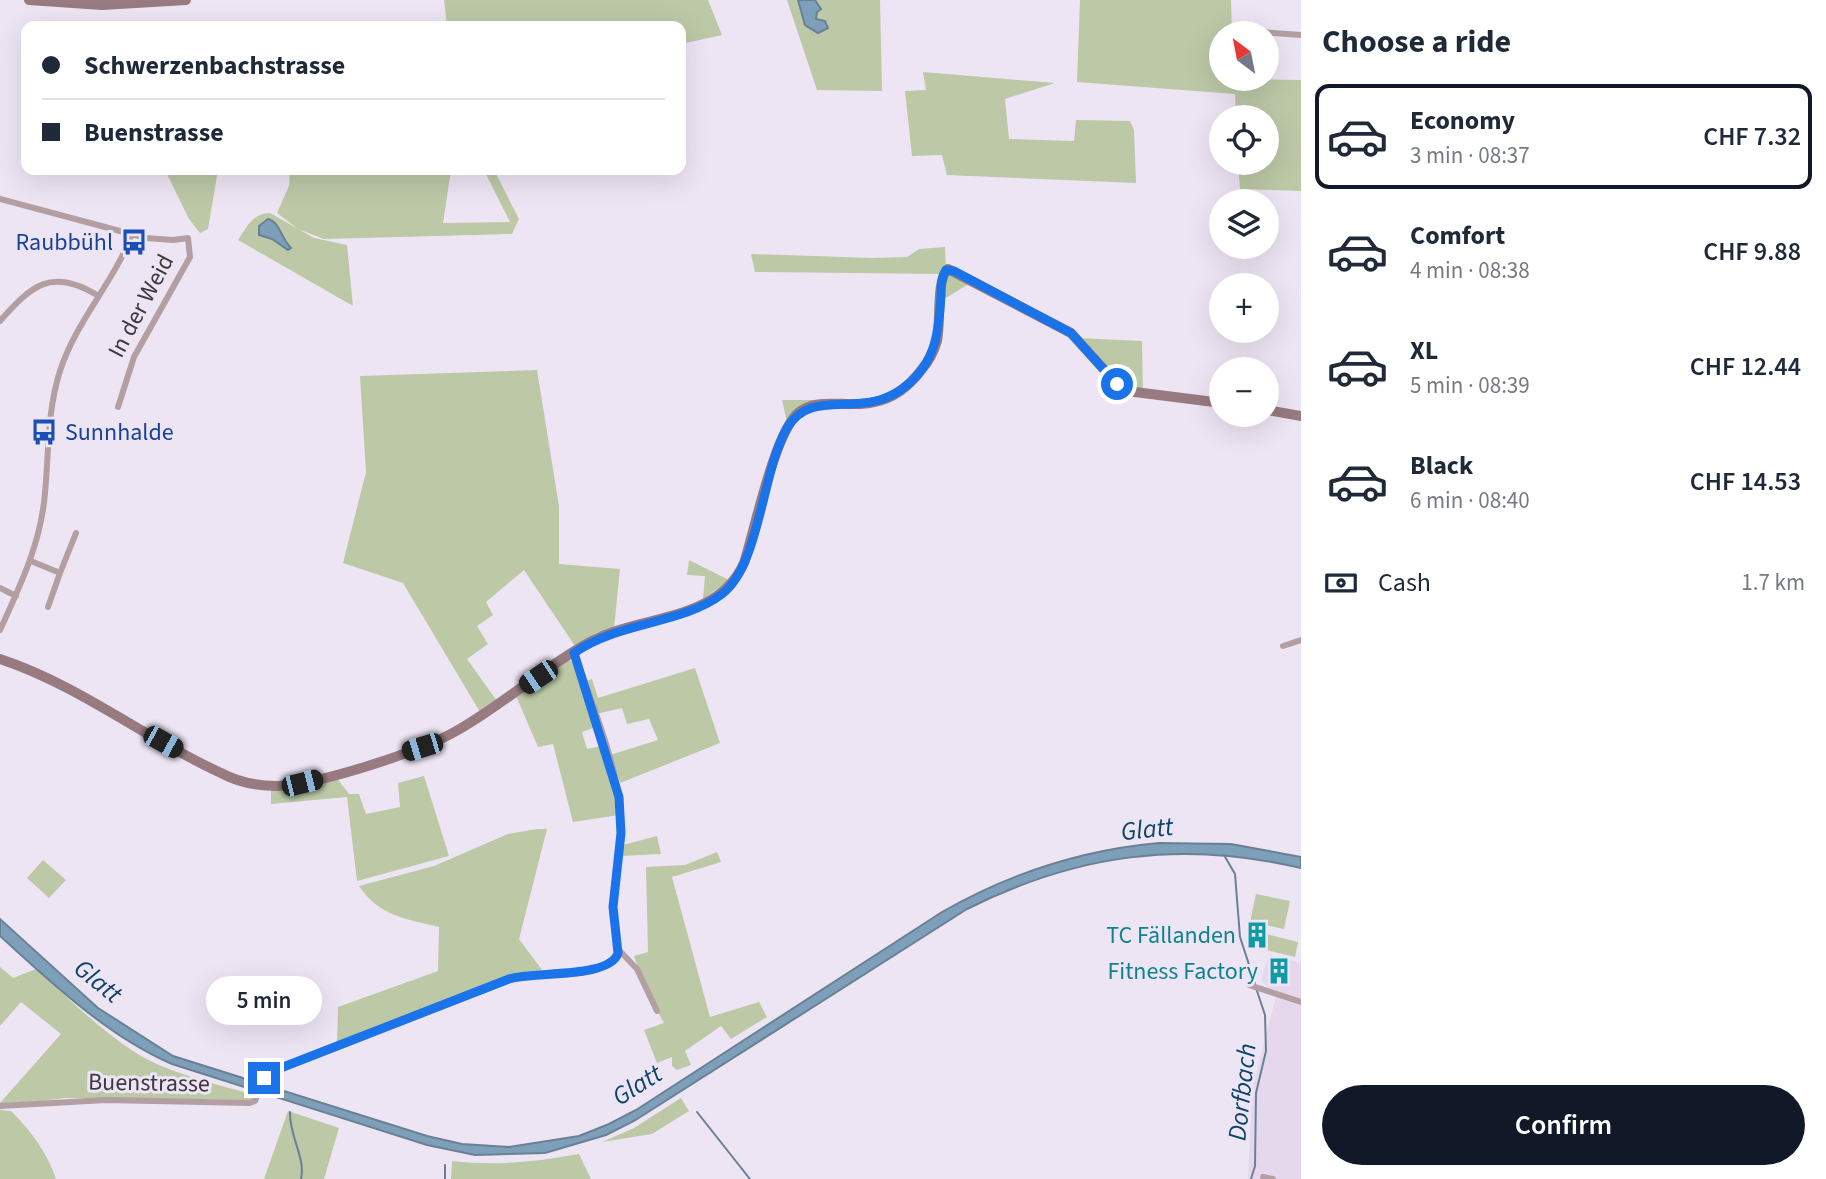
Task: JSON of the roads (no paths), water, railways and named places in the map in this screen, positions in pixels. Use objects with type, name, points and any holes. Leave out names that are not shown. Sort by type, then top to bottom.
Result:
[{"type":"street","points":[[29,0],[102,5],[186,0]]},
{"type":"street","points":[[1279,34],[1301,36]]},
{"type":"street","points":[[0,199],[132,234],[70,344],[55,386],[47,435],[45,494],[31,561],[0,631]]},
{"type":"street","name":"In der Weid","points":[[118,407],[134,357],[190,257],[188,237],[158,240],[132,234]]},
{"type":"street","points":[[0,659],[57,684],[218,772],[245,782],[278,786],[316,779],[443,738],[597,639],[702,605],[732,585],[744,563],[780,442],[792,419],[809,407],[875,404],[908,385],[923,368],[934,349],[939,330],[942,279],[946,270],[954,271],[1063,328],[1085,345],[1121,387],[1143,394],[1209,402]]},
{"type":"street","points":[[0,321],[28,291],[48,282],[74,283],[97,295]]},
{"type":"street","points":[[1279,412],[1301,416]]},
{"type":"street","points":[[48,607],[76,533]]},
{"type":"street","points":[[31,561],[60,573]]},
{"type":"street","points":[[0,588],[16,596]]},
{"type":"street","points":[[1283,646],[1301,639]]},
{"type":"street","points":[[574,653],[619,797],[621,833],[613,907],[618,949],[634,965],[657,1011]]},
{"type":"street","name":"Buenstrasse","points":[[0,1106],[106,1100],[250,1103],[258,1095],[263,1081],[273,1071],[509,979],[528,974],[576,972],[608,965],[616,958],[618,949]]},
{"type":"street","points":[[1254,987],[1301,1002]]},
{"type":"street","points":[[1264,1177],[1273,1179]]},
{"type":"water","points":[[798,0],[815,0],[821,9],[817,12],[816,19],[825,21],[828,28],[818,33],[805,25]]},
{"type":"water","points":[[268,219],[275,223],[291,248],[288,250],[272,239],[259,235],[259,226]]},
{"type":"water","name":"Glatt","points":[[1159,843],[1231,844],[1301,857],[1301,868],[1257,859],[1214,855],[1131,857],[1049,875],[1008,890],[967,909],[634,1121],[606,1135],[545,1153],[475,1155],[427,1145],[172,1064],[103,1024],[0,936],[0,919],[98,1008],[173,1056],[427,1136],[462,1144],[509,1147],[579,1136],[636,1110],[942,912],[968,898],[1020,875],[1074,858]]},
{"type":"waterway","name":"Dorfbach","points":[[1224,855],[1235,874],[1240,937],[1255,983]]},
{"type":"waterway","name":"Dorfbach","points":[[1251,1179],[1255,1166],[1256,1093],[1266,1051],[1265,1015],[1256,988]]},
{"type":"waterway","points":[[290,1112],[301,1163],[301,1179]]},
{"type":"waterway","points":[[697,1112],[750,1179]]},
{"type":"waterway","points":[[445,1165],[445,1179]]},
{"type":"place","name":"Raubbühl","points":[[134,242]]},
{"type":"place","name":"Sunnhalde","points":[[44,432]]},
{"type":"place","name":"TC Fällanden","points":[[1257,935]]},
{"type":"place","name":"Fitness Factory","points":[[1279,971]]}]
